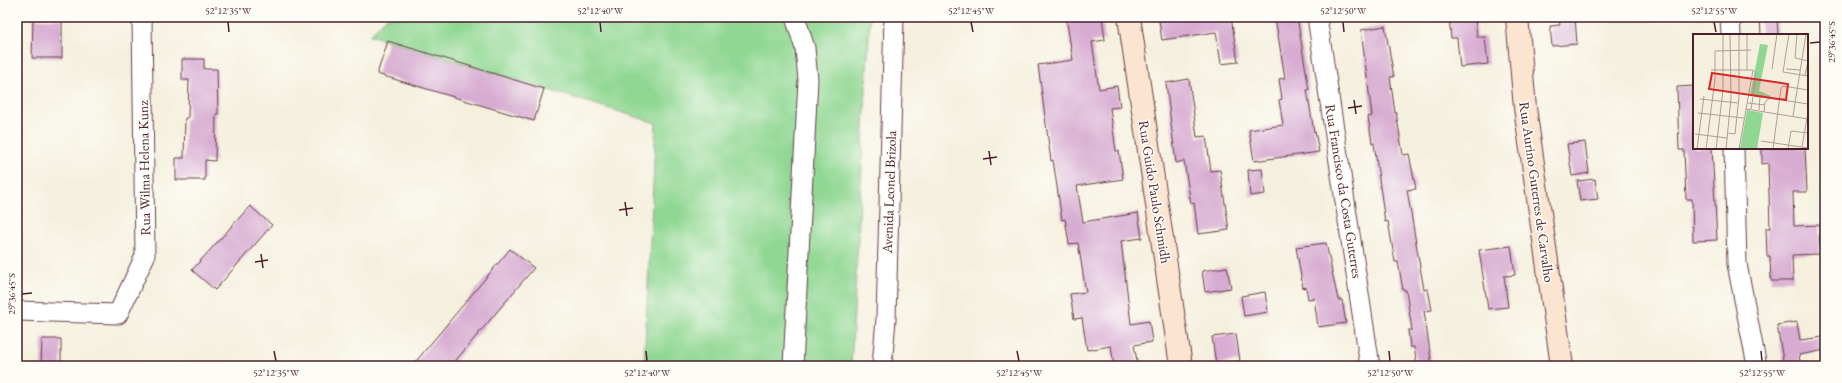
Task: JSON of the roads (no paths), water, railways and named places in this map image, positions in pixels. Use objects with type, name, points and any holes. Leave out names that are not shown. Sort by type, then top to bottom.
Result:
[{"type":"street","name":"Rua Wilma Helena Kunz","points":[[17,311],[118,314],[145,256],[142,17]]},
{"type":"street","points":[[793,366],[808,80],[805,48],[795,17]]},
{"type":"street","name":"Avenida Leonel Brizola","points":[[882,366],[886,319],[894,17]]},
{"type":"street","name":"Rua Guido Paulo Schmidh","points":[[1129,17],[1182,366]]},
{"type":"street","name":"Rua Francisco da Costa Guterres","points":[[1317,17],[1370,366]]},
{"type":"street","name":"Rua Aurino Guterres de Carvalho","points":[[1517,17],[1525,108],[1562,366]]},
{"type":"street","points":[[1730,17],[1731,34]]},
{"type":"street","points":[[1734,149],[1737,264],[1757,366]]}]
